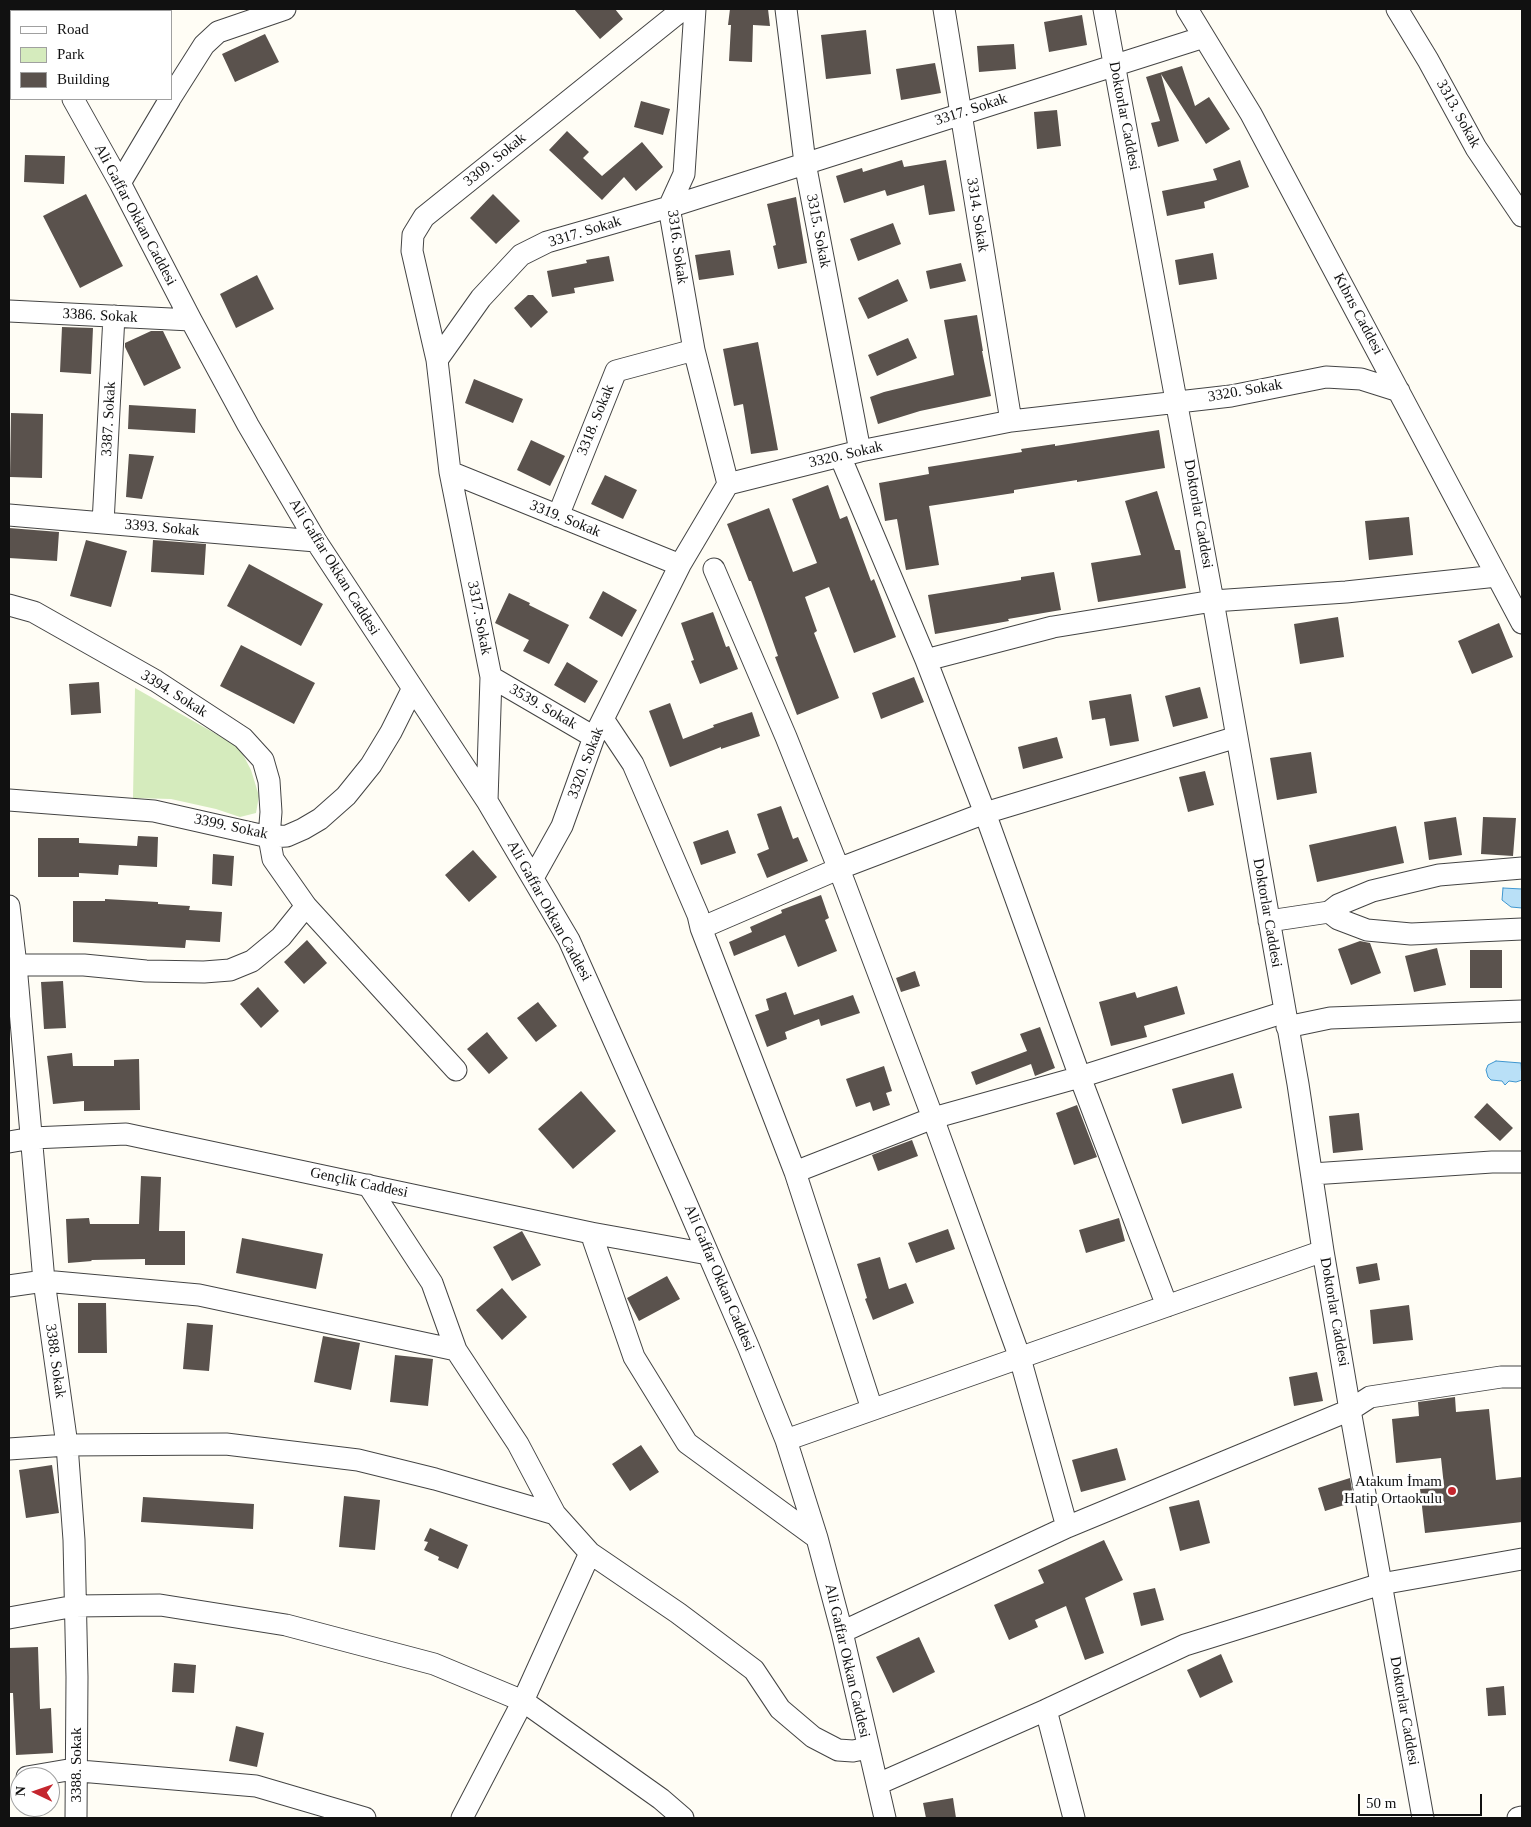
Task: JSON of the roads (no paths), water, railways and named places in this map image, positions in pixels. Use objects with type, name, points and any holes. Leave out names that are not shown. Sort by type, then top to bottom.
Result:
[{"type":"street","points":[[172,96],[204,45],[218,32],[286,9]]},
{"type":"street","name":"3309. Sokak","points":[[437,360],[412,251],[412,235],[424,217],[683,9]]},
{"type":"street","name":"3316. Sokak","points":[[695,9],[684,174],[669,207],[694,350],[728,484]]},
{"type":"street","name":"3315. Sokak","points":[[786,9],[805,163],[850,453],[926,660],[985,813],[1080,1077],[1167,1306]]},
{"type":"street","name":"3314. Sokak","points":[[944,9],[1011,421]]},
{"type":"street","name":"Doktorlar Caddesi","points":[[1104,9],[1178,402],[1237,736],[1298,1084],[1323,1251],[1350,1410],[1423,1818]]},
{"type":"street","name":"Kıbrıs Caddesi","points":[[1187,9],[1251,114],[1522,623]]},
{"type":"street","name":"3313. Sokak","points":[[1397,9],[1428,60],[1476,148],[1522,216]]},
{"type":"street","name":"3317. Sokak","points":[[487,802],[491,678],[450,472],[437,360],[481,298],[521,255],[556,239],[669,207],[1204,37]]},
{"type":"street","name":"Ali Gaffar Okkan Caddesi","points":[[73,100],[120,183],[248,425],[316,542],[487,802],[569,940],[602,1010],[748,1346],[786,1440],[817,1538],[842,1632],[885,1818]]},
{"type":"street","points":[[120,183],[170,100]]},
{"type":"street","name":"3386. Sokak","points":[[9,311],[191,320]]},
{"type":"street","name":"3387. Sokak","points":[[103,523],[114,316]]},
{"type":"street","name":"3318. Sokak","points":[[558,516],[616,372],[694,350]]},
{"type":"street","name":"3320. Sokak","points":[[533,878],[562,826],[599,728],[680,565],[728,484],[850,453],[1011,421],[1231,396],[1326,377],[1361,379],[1399,391]]},
{"type":"street","name":"3319. Sokak","points":[[450,472],[680,565]]},
{"type":"street","name":"3393. Sokak","points":[[9,515],[316,542]]},
{"type":"street","points":[[714,569],[786,738],[933,1118],[1020,1358],[1067,1527]]},
{"type":"street","points":[[926,660],[1052,627],[1213,601],[1346,592],[1497,576]]},
{"type":"street","name":"3394. Sokak","points":[[9,605],[34,612],[156,681],[243,738],[263,760],[269,781],[271,812],[269,836],[273,860],[306,906],[456,1070]]},
{"type":"street","name":"3539. Sokak","points":[[491,678],[599,728]]},
{"type":"street","name":"3399. Sokak","points":[[9,800],[154,811],[269,836],[287,836],[320,819],[346,796],[372,765],[412,690]]},
{"type":"street","points":[[599,728],[633,764],[698,915],[701,928],[795,1172],[872,1409]]},
{"type":"street","points":[[701,928],[838,869],[985,813],[1237,736]]},
{"type":"street","points":[[1269,921],[1328,912],[1338,905],[1372,891],[1429,878],[1522,868]]},
{"type":"street","name":"3388. Sokak","points":[[9,906],[12,966],[32,1138],[44,1281],[67,1445],[74,1540],[78,1677],[76,1818]]},
{"type":"street","points":[[12,966],[84,966],[146,971],[230,970],[252,961],[281,937],[306,906]]},
{"type":"street","points":[[1328,912],[1338,919],[1367,930],[1411,934],[1522,929]]},
{"type":"street","points":[[795,1172],[933,1118],[1286,1019],[1522,1011]]},
{"type":"street","name":"Gençlik Caddesi","points":[[9,1142],[32,1138],[126,1134],[591,1233],[708,1254]]},
{"type":"street","points":[[1312,1174],[1522,1162]]},
{"type":"street","points":[[368,1185],[432,1283],[456,1350],[518,1444],[555,1514],[590,1554],[678,1613],[754,1670],[780,1708],[813,1737],[838,1750],[868,1748]]},
{"type":"street","points":[[591,1233],[634,1357],[687,1443],[817,1538]]},
{"type":"street","points":[[786,1440],[1323,1251]]},
{"type":"street","points":[[9,1286],[44,1281],[199,1295],[456,1350]]},
{"type":"street","points":[[842,1632],[1067,1527],[1350,1410],[1370,1397],[1501,1377],[1522,1376]]},
{"type":"street","points":[[9,1449],[67,1445],[226,1444],[358,1460],[435,1479],[555,1514]]},
{"type":"street","points":[[462,1818],[524,1701],[590,1554]]},
{"type":"street","points":[[878,1784],[1046,1710],[1185,1645],[1381,1584],[1522,1559]]},
{"type":"street","points":[[9,1618],[75,1606],[160,1605],[286,1625],[434,1664],[524,1701],[661,1799],[682,1818]]},
{"type":"street","points":[[1046,1710],[1074,1818]]},
{"type":"street","points":[[60,1771],[68,1770],[256,1786],[365,1818]]},
{"type":"water","points":[[1503,888],[1522,889],[1522,908],[1511,907],[1502,900]]},
{"type":"water","points":[[1496,1061],[1521,1063],[1522,1080],[1516,1082],[1509,1081],[1505,1085],[1502,1081],[1491,1080],[1486,1070],[1488,1065]]},
{"type":"place","name":"Atakum İmam Hatip Ortaokulu","points":[[1452,1491]]}]
